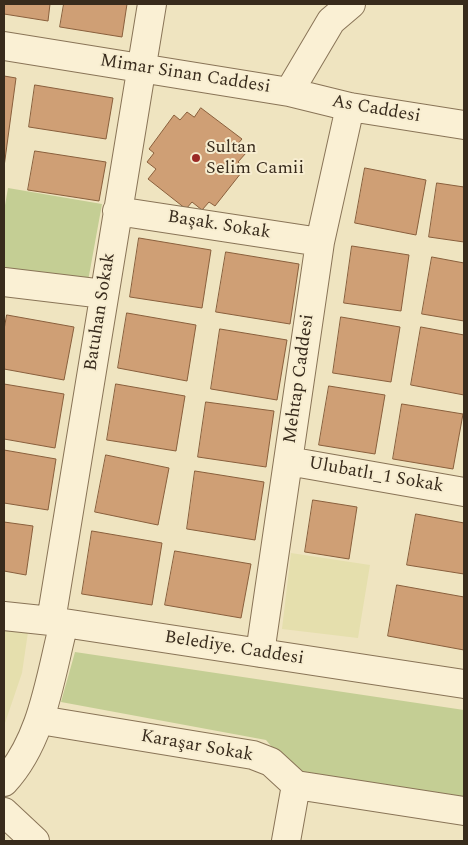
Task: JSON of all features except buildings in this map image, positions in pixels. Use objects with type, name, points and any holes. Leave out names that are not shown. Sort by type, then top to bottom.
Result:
[{"type":"street","name":"Batuhan Sokak","points":[[4,782],[26,751],[40,720],[57,622],[104,294],[152,4]]},
{"type":"street","name":"Mimar Sinan Caddesi","points":[[4,46],[289,92],[332,21],[351,4]]},
{"type":"street","name":"As Caddesi","points":[[289,92],[350,107],[464,125]]},
{"type":"street","name":"Mehtap Caddesi","points":[[260,652],[320,242],[350,107]]},
{"type":"street","name":"Başak. Sokak","points":[[117,211],[320,242]]},
{"type":"street","points":[[4,282],[104,294]]},
{"type":"street","name":"Ulubatlı_1 Sokak","points":[[288,461],[464,492]]},
{"type":"street","name":"Belediye. Caddesi","points":[[4,616],[260,652],[464,684]]},
{"type":"street","name":"Karaşar Sokak","points":[[40,720],[253,755],[271,762],[296,785]]},
{"type":"street","points":[[286,841],[296,785],[464,811]]},
{"type":"street","points":[[4,812],[35,841]]},
{"type":"shaded area","points":[[291,553],[370,565],[358,638],[282,629]]},
{"type":"shaded area","points":[[4,629],[28,632],[22,673],[4,726]]},
{"type":"green space","points":[[8,188],[102,204],[88,281],[4,269],[4,211]]},
{"type":"green space","points":[[75,652],[464,710],[464,816],[280,777],[271,746],[266,740],[61,702]]},
{"type":"place","name":"Sultan Selim Camii","points":[[196,158]]}]
